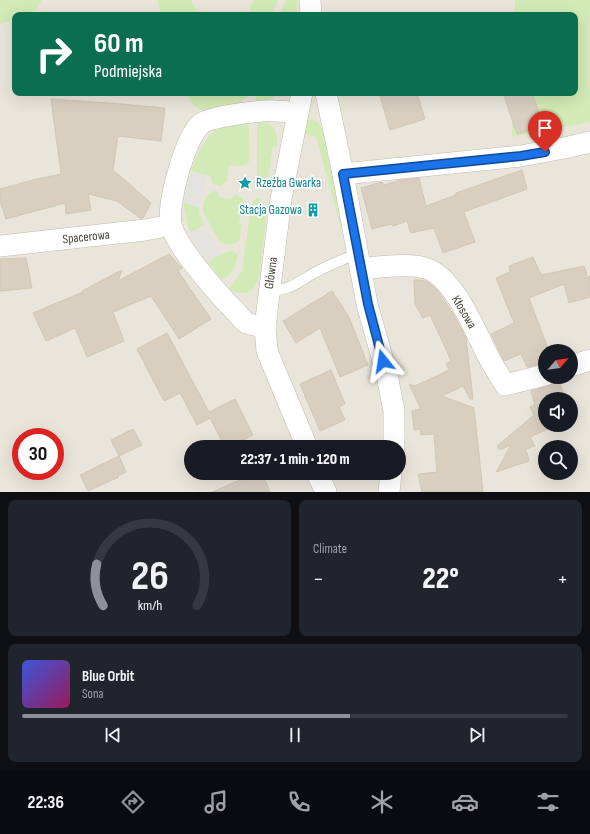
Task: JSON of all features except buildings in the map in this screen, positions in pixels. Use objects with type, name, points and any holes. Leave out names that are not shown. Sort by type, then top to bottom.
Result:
[{"type":"street","points":[[310,0],[311,12]]},
{"type":"street","name":"Główna","points":[[301,96],[280,199],[265,327],[267,352],[304,440]]},
{"type":"street","points":[[327,96],[368,304],[387,375],[394,411],[394,440]]},
{"type":"street","points":[[265,327],[247,323],[216,292],[186,252],[171,225],[172,200],[176,183],[192,136],[202,124],[210,120],[257,112],[276,111],[297,113]]},
{"type":"street","points":[[343,174],[521,156],[569,148],[590,142]]},
{"type":"street","name":"Spacerowa","points":[[0,246],[146,230],[171,225]]},
{"type":"street","name":"Kłosowa","points":[[359,261],[382,267],[419,267],[436,273],[442,277],[470,319],[489,358],[505,385],[538,377]]},
{"type":"street","points":[[578,364],[590,360]]},
{"type":"street","points":[[389,492],[390,480]]},
{"type":"lane","points":[[269,290],[280,291],[317,271],[359,261]]},
{"type":"shaded area","points":[[0,0],[590,0],[590,492],[0,492]]},
{"type":"shaded area","points":[[191,171],[207,175],[199,207],[183,203]]},
{"type":"shaded area","points":[[204,225],[221,254],[208,262],[190,233]]},
{"type":"green space","points":[[0,0],[42,0],[34,12],[12,12],[12,20],[0,24]]},
{"type":"green space","points":[[157,0],[191,0],[197,12],[161,12]]},
{"type":"green space","points":[[254,0],[278,0],[273,12],[251,12],[250,7]]},
{"type":"green space","points":[[286,0],[297,0],[298,12],[281,12]]},
{"type":"green space","points":[[515,0],[590,0],[590,122],[512,137],[513,96],[578,96],[578,12],[515,12]]},
{"type":"green space","points":[[189,96],[248,96],[242,100],[242,106],[201,110],[195,107]]},
{"type":"green space","points":[[256,96],[276,96],[268,101],[257,104]]},
{"type":"green space","points":[[310,119],[316,121],[322,128],[349,244],[346,246],[316,137],[301,133],[305,122]]},
{"type":"green space","points":[[259,120],[269,123],[274,129],[277,137],[277,147],[273,146],[267,186],[259,184],[257,179],[257,127]]},
{"type":"green space","points":[[244,121],[249,126],[250,160],[248,163],[241,166],[229,165],[227,181],[220,186],[212,183],[211,176],[191,171],[203,145],[217,129],[225,125]]},
{"type":"green space","points":[[214,191],[218,192],[218,197],[232,199],[234,194],[243,199],[244,208],[241,208],[239,224],[242,225],[239,241],[234,244],[220,242],[203,212],[206,197]]},
{"type":"green space","points":[[259,198],[261,199],[260,211],[267,212],[259,276],[252,290],[240,293],[229,289],[242,271],[251,205],[254,200]]},
{"type":"green space","points":[[183,203],[199,207],[199,213],[204,225],[190,233]]},
{"type":"green space","points":[[232,251],[238,254],[235,266],[229,275],[222,280],[208,262],[221,254]]},
{"type":"place","name":"Rzeźba Gwarka","points":[[245,183]]},
{"type":"place","name":"Stacja Gazowa","points":[[313,210]]},
{"type":"route","points":[[383,361],[360,269],[343,174],[521,156],[545,152]]}]
